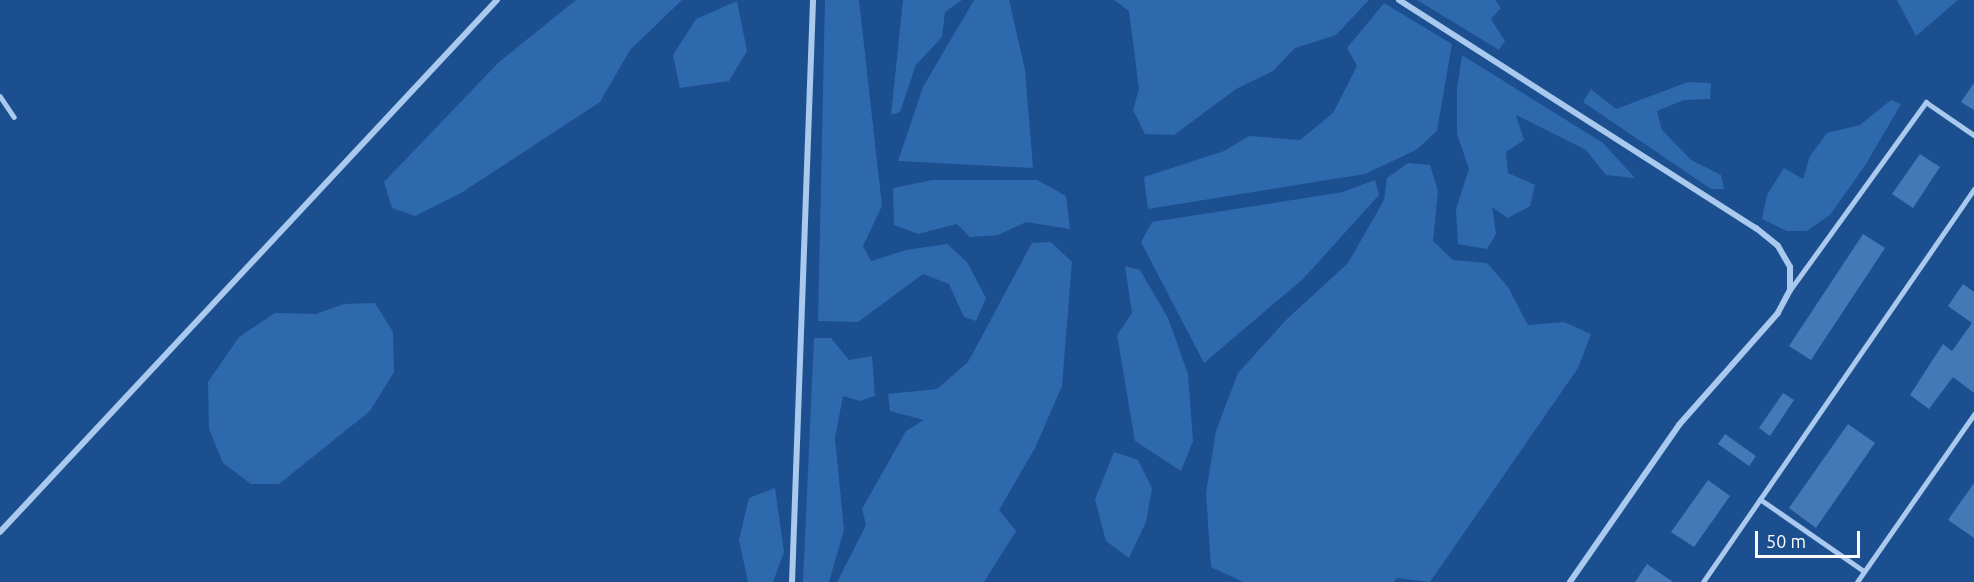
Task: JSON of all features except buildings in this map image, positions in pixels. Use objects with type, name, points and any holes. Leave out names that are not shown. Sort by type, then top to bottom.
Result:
[{"type":"street","points":[[0,532],[497,0]]},
{"type":"street","points":[[792,582],[813,0]]},
{"type":"street","points":[[1399,0],[1756,228],[1778,246],[1790,267],[1790,290],[1778,314],[1679,425],[1570,582]]},
{"type":"lane","points":[[0,96],[14,117]]},
{"type":"lane","points":[[1790,290],[1926,102],[1974,135]]},
{"type":"lane","points":[[1703,582],[1974,189]]},
{"type":"lane","points":[[1857,582],[1974,414]]},
{"type":"lane","points":[[1760,499],[1864,571]]},
{"type":"shaded area","points":[[576,0],[682,0],[630,50],[600,102],[461,193],[415,216],[392,208],[384,182],[499,62]]},
{"type":"shaded area","points":[[825,0],[859,0],[882,206],[863,246],[871,261],[906,250],[947,244],[967,262],[986,298],[976,321],[964,317],[949,284],[923,274],[858,322],[818,321]]},
{"type":"shaded area","points":[[903,0],[962,0],[945,12],[942,37],[916,65],[900,112],[891,115]]},
{"type":"shaded area","points":[[974,0],[1009,0],[1025,70],[1033,168],[898,161],[923,87]]},
{"type":"shaded area","points":[[1114,0],[1369,0],[1336,35],[1295,48],[1273,71],[1236,89],[1174,135],[1145,134],[1133,110],[1139,89],[1129,11]]},
{"type":"shaded area","points":[[1417,0],[1495,0],[1501,8],[1491,19],[1505,41],[1499,50]]},
{"type":"shaded area","points":[[1897,0],[1958,0],[1916,36]]},
{"type":"shaded area","points":[[737,1],[747,51],[729,81],[680,88],[673,55],[696,19]]},
{"type":"shaded area","points":[[1384,3],[1452,44],[1437,131],[1416,150],[1365,174],[1148,209],[1144,177],[1224,151],[1249,136],[1300,140],[1333,113],[1357,66],[1347,48]]},
{"type":"shaded area","points":[[1462,55],[1603,143],[1635,178],[1606,175],[1586,150],[1516,115],[1524,140],[1506,152],[1508,173],[1535,185],[1530,206],[1508,218],[1492,207],[1496,234],[1487,249],[1458,244],[1456,209],[1469,169],[1457,134],[1457,89]]},
{"type":"shaded area","points":[[1688,82],[1711,83],[1710,99],[1684,100],[1657,111],[1662,130],[1691,160],[1721,175],[1724,189],[1711,189],[1583,102],[1591,89],[1616,109]]},
{"type":"shaded area","points":[[1891,100],[1901,104],[1866,164],[1830,215],[1807,231],[1787,231],[1762,219],[1767,195],[1784,168],[1803,179],[1810,156],[1827,133],[1860,125]]},
{"type":"shaded area","points":[[1408,163],[1430,165],[1438,191],[1433,241],[1453,260],[1487,263],[1508,287],[1528,325],[1564,322],[1591,334],[1578,368],[1430,582],[1397,578],[1394,582],[1243,582],[1211,567],[1206,493],[1216,431],[1238,373],[1286,320],[1348,263],[1384,200],[1387,178]]},
{"type":"shaded area","points":[[932,180],[1037,180],[1066,196],[1070,229],[1026,222],[998,235],[970,237],[957,224],[918,234],[894,225],[893,188]]},
{"type":"shaded area","points":[[1375,180],[1379,195],[1303,279],[1204,363],[1141,242],[1152,222],[1343,192]]},
{"type":"shaded area","points":[[1051,242],[1072,262],[1062,386],[1035,448],[999,510],[1016,531],[984,582],[837,582],[866,525],[862,509],[906,431],[924,420],[890,411],[888,394],[937,389],[968,362],[1032,243]]},
{"type":"shaded area","points":[[1125,266],[1140,270],[1168,318],[1188,374],[1193,441],[1181,471],[1135,441],[1117,335],[1132,313]]},
{"type":"shaded area","points":[[375,303],[393,332],[394,372],[370,411],[279,484],[251,484],[223,463],[209,429],[208,382],[239,337],[275,313],[316,314],[344,304]]},
{"type":"shaded area","points":[[814,338],[831,338],[849,360],[872,356],[875,396],[860,401],[843,396],[835,438],[844,530],[829,582],[803,582]]},
{"type":"shaded area","points":[[1114,452],[1138,460],[1152,488],[1146,522],[1129,558],[1106,541],[1095,499]]},
{"type":"shaded area","points":[[775,488],[784,552],[773,582],[748,582],[739,540],[749,498]]}]
